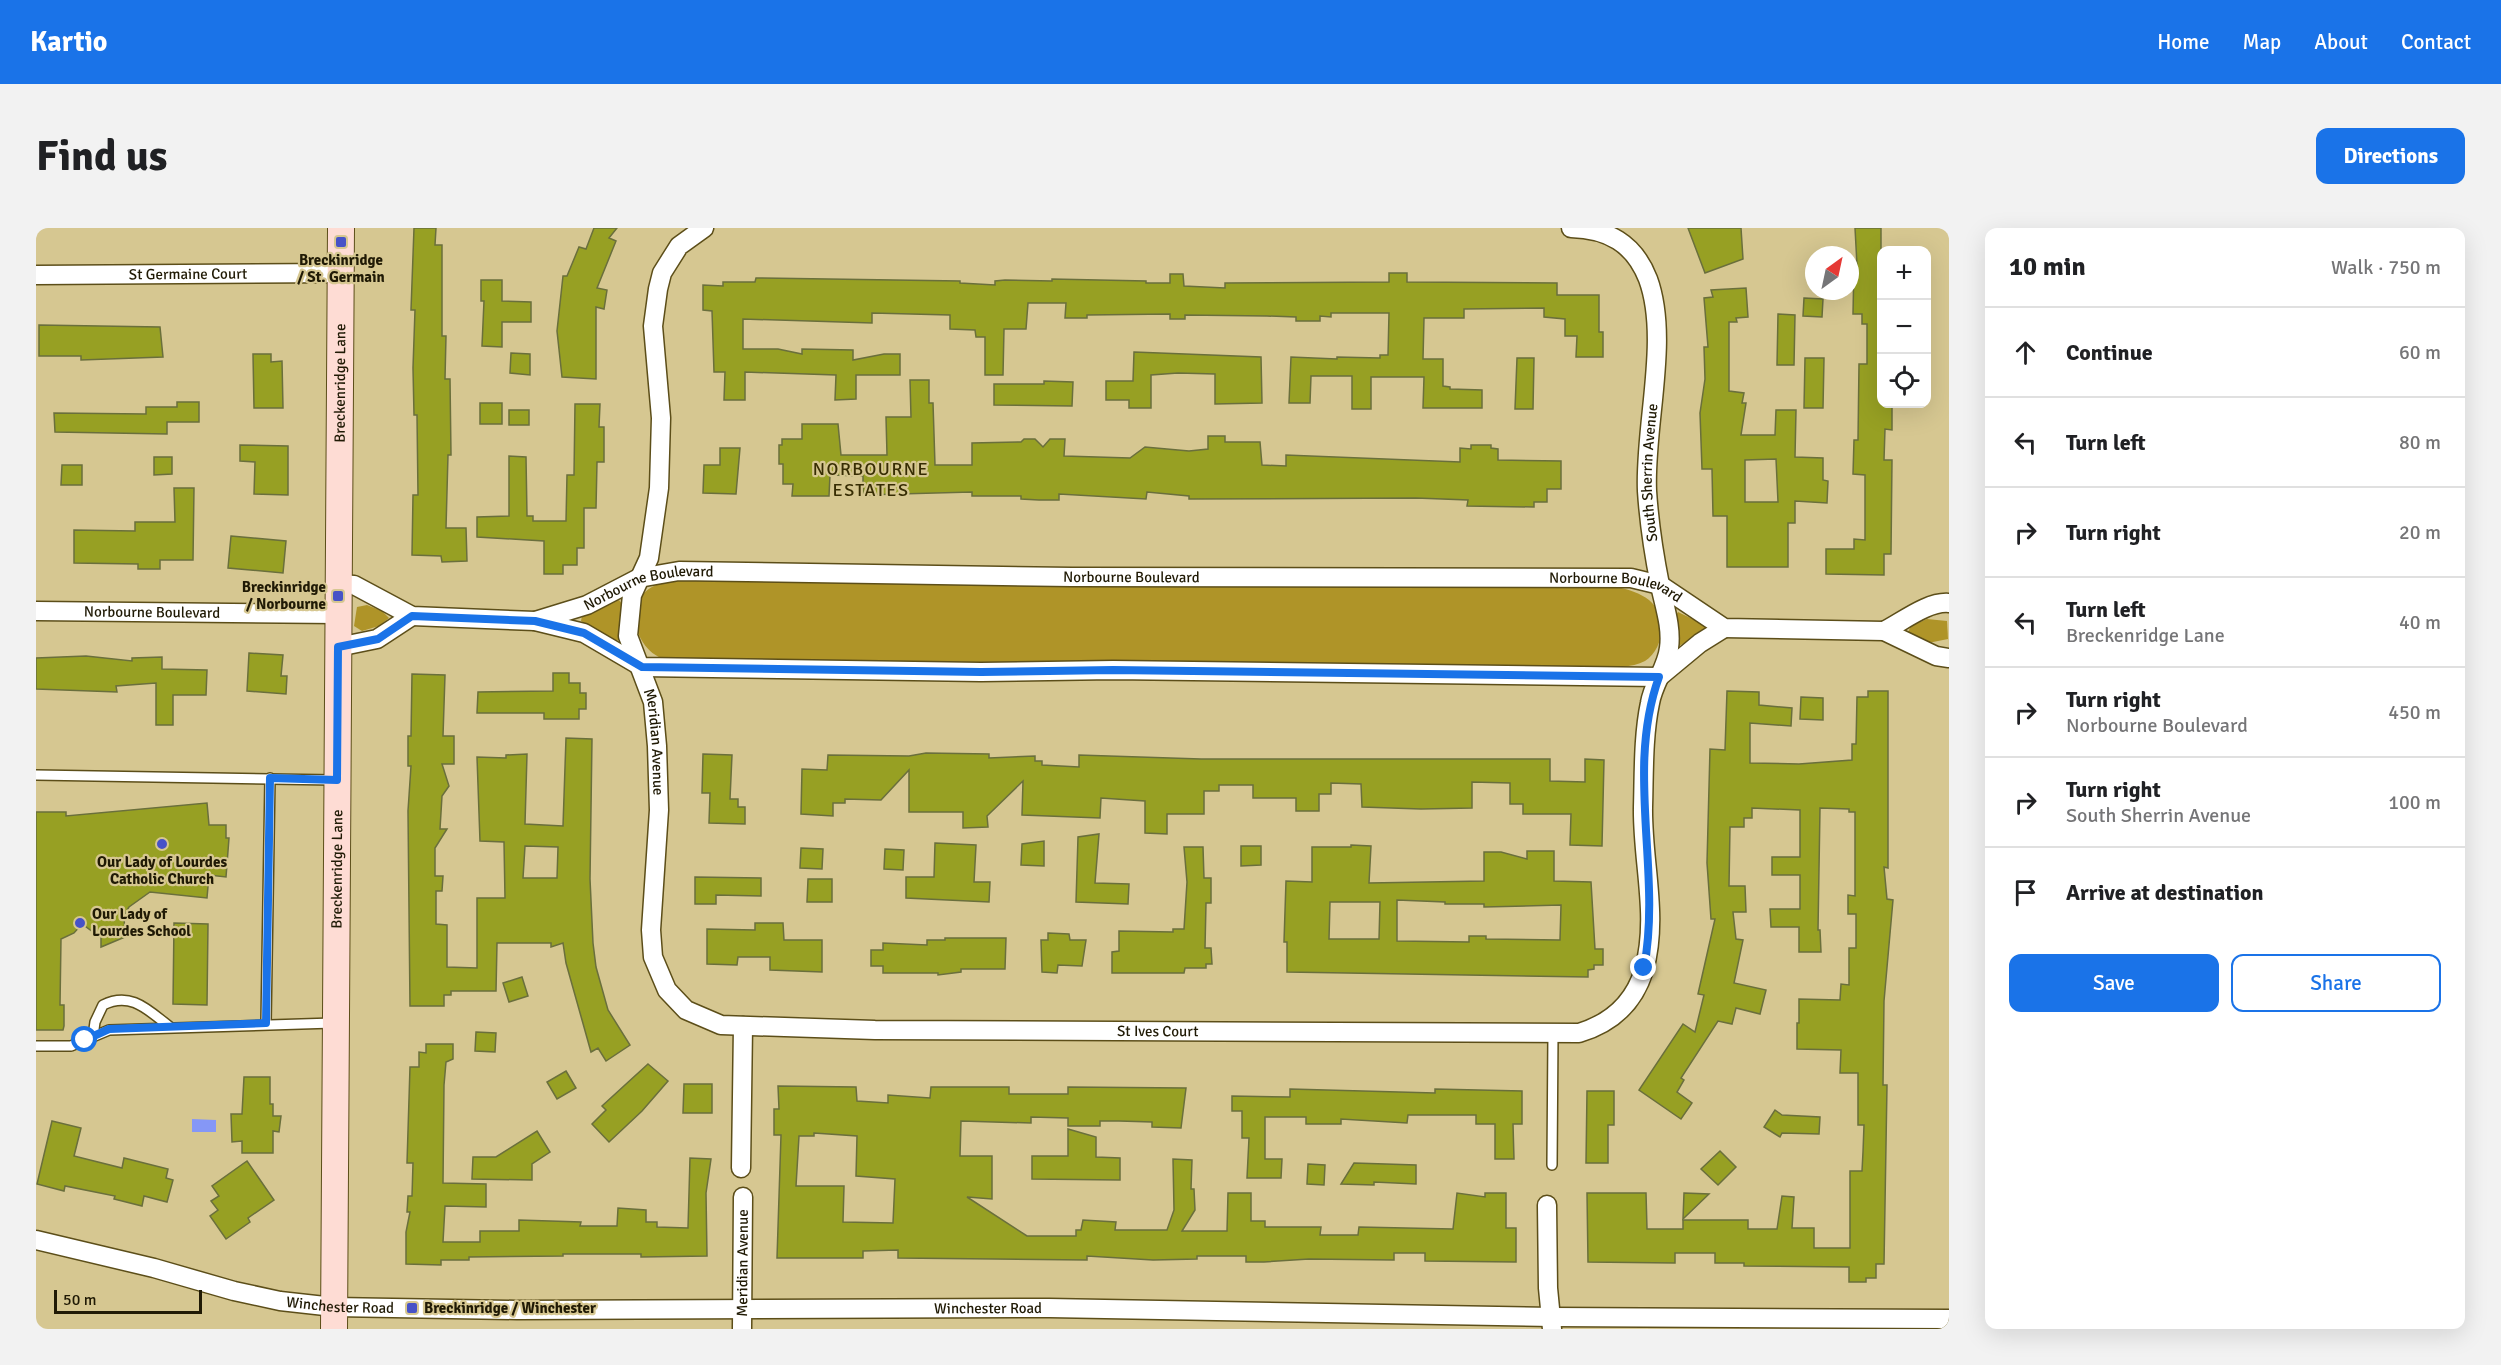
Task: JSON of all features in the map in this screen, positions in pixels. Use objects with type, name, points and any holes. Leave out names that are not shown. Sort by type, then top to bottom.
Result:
[{"type":"main road","name":"Breckenridge Lane","points":[[334,1318],[341,228]]},
{"type":"street","name":"Meridian Avenue","points":[[686,1010],[666,990],[653,957],[651,930],[659,810],[657,746],[653,702],[642,667],[628,636],[630,607],[639,578],[649,558],[658,488],[661,418],[653,326],[658,289],[670,259],[679,246],[704,228]]},
{"type":"street","name":"South Sherrin Avenue","points":[[1571,228],[1597,230],[1614,236],[1638,258],[1649,281],[1654,305],[1656,348],[1648,432],[1647,492],[1660,585],[1666,608],[1670,648],[1650,703],[1643,800],[1650,917],[1649,942],[1639,983],[1624,1007]]},
{"type":"street","name":"St Germaine Court","points":[[36,275],[340,273]]},
{"type":"street","name":"Norbourne Boulevard","points":[[535,621],[587,605],[639,578],[690,571],[1072,577],[1631,578],[1660,585],[1724,628]]},
{"type":"street","name":"Norbourne Boulevard","points":[[338,584],[354,585],[412,616],[535,621],[584,633],[642,667],[1659,677]]},
{"type":"street","points":[[1884,631],[1942,602],[1949,603]]},
{"type":"street","name":"Norbourne Boulevard","points":[[36,611],[338,614]]},
{"type":"street","points":[[338,647],[378,639],[412,616]]},
{"type":"street","points":[[1659,677],[1701,643],[1724,628],[1884,631],[1936,656],[1949,658]]},
{"type":"street","name":"St Ives Court","points":[[686,1010],[721,1025],[743,1026],[1002,1031],[1579,1033],[1598,1027],[1624,1007]]},
{"type":"street","points":[[741,1168],[743,1026]]},
{"type":"street","name":"Meridian Avenue","points":[[742,1329],[743,1197]]},
{"type":"street","points":[[1547,1205],[1548,1288],[1552,1323]]},
{"type":"street","name":"Winchester Road","points":[[36,1240],[154,1268],[234,1291],[280,1301],[334,1318],[742,1310],[1049,1308],[1552,1323],[1949,1319]]},
{"type":"lane","points":[[36,775],[337,780]]},
{"type":"lane","points":[[266,1023],[270,778]]},
{"type":"lane","points":[[93,1036],[95,1022],[103,1005],[124,998],[134,1000],[170,1027]]},
{"type":"lane","points":[[36,1046],[71,1046],[109,1029],[266,1023],[336,1023]]},
{"type":"lane","points":[[1552,1165],[1553,1033]]},
{"type":"shaded area","points":[[675,580],[1618,587],[1638,594],[1655,606],[1661,622],[1661,631],[1657,648],[1645,661],[1628,666],[1598,668],[664,659],[655,655],[642,641],[635,621],[635,611],[638,602],[647,590]]},
{"type":"shaded area","points":[[619,600],[622,604],[620,640],[614,641],[581,621],[582,616]]},
{"type":"shaded area","points":[[367,605],[382,611],[389,618],[379,626],[362,631],[354,626],[357,607]]},
{"type":"shaded area","points":[[1678,612],[1707,626],[1708,629],[1679,646],[1676,644],[1675,617]]},
{"type":"shaded area","points":[[1927,619],[1947,621],[1948,639],[1928,643],[1908,632],[1911,626]]},
{"type":"water","points":[[192,1119],[216,1120],[216,1132],[192,1132]]},
{"type":"building","points":[[414,228],[436,228],[435,245],[442,245],[442,336],[446,336],[445,379],[450,379],[451,455],[448,455],[446,528],[466,528],[467,561],[442,562],[441,556],[412,555],[413,495],[418,495],[417,415],[414,415],[413,368],[415,310],[411,310]]},
{"type":"building","points":[[594,228],[617,228],[609,238],[616,241],[597,288],[607,290],[604,309],[596,307],[596,379],[562,377],[557,331],[563,276],[567,276],[579,247],[586,249]]},
{"type":"building","points":[[1688,228],[1741,228],[1743,259],[1705,273]]},
{"type":"building","points":[[1855,228],[1881,228],[1881,246],[1877,246],[1877,408],[1892,408],[1892,430],[1885,429],[1884,460],[1892,460],[1891,554],[1884,554],[1884,575],[1826,574],[1826,549],[1854,549],[1854,539],[1865,540],[1865,475],[1853,474],[1854,440],[1858,440],[1859,364],[1867,364],[1867,324],[1862,324],[1862,314],[1853,314],[1853,300],[1859,300],[1859,246],[1856,246]]},
{"type":"building","points":[[1389,273],[1407,273],[1407,282],[1557,283],[1557,295],[1599,295],[1599,332],[1603,332],[1603,357],[1576,357],[1577,336],[1565,336],[1565,319],[1544,317],[1544,308],[1464,309],[1464,318],[1424,318],[1423,359],[1443,359],[1443,386],[1450,387],[1450,389],[1482,390],[1482,408],[1423,408],[1424,377],[1371,377],[1371,409],[1352,409],[1352,376],[1311,376],[1310,403],[1289,403],[1291,357],[1337,359],[1337,357],[1380,358],[1380,355],[1388,355],[1389,313],[1331,313],[1331,317],[1320,316],[1320,321],[1296,321],[1296,317],[1267,316],[1185,315],[1185,319],[1170,319],[1170,314],[1087,315],[1087,318],[1065,318],[1066,303],[1028,303],[1026,329],[1004,329],[1003,375],[985,375],[985,337],[976,337],[975,330],[950,329],[950,315],[872,313],[872,323],[743,319],[743,349],[778,349],[802,354],[802,349],[853,350],[853,360],[884,354],[900,354],[900,375],[856,375],[856,399],[835,400],[836,375],[745,372],[745,400],[724,400],[725,372],[714,372],[712,311],[703,310],[703,285],[723,286],[723,282],[755,282],[756,278],[960,281],[960,283],[995,285],[995,281],[1052,281],[1052,279],[1170,283],[1170,274],[1183,274],[1184,286],[1225,288],[1225,283],[1389,282]]},
{"type":"building","points":[[481,280],[502,280],[502,301],[531,302],[531,322],[502,322],[502,347],[482,346],[484,301],[481,301]]},
{"type":"building","points":[[1746,288],[1748,317],[1736,318],[1737,322],[1729,322],[1729,391],[1744,393],[1742,403],[1746,403],[1741,435],[1775,435],[1776,410],[1796,410],[1795,457],[1823,458],[1823,480],[1828,481],[1827,503],[1795,501],[1795,523],[1788,523],[1788,567],[1727,567],[1727,516],[1713,516],[1712,469],[1702,469],[1700,413],[1705,379],[1704,347],[1708,347],[1704,298],[1713,297],[1711,290]],"holes":[[[1776,459],[1778,502],[1745,502],[1745,460]]]},
{"type":"building","points":[[1804,298],[1805,300],[1823,300],[1822,317],[1803,316]]},
{"type":"building","points":[[1778,314],[1795,315],[1794,365],[1777,365]]},
{"type":"building","points":[[39,325],[160,327],[163,357],[81,360],[81,356],[39,356]]},
{"type":"building","points":[[1134,352],[1261,357],[1262,403],[1215,404],[1215,374],[1178,373],[1151,375],[1151,408],[1129,408],[1129,400],[1106,400],[1106,381],[1133,381]]},
{"type":"building","points":[[511,353],[530,354],[530,375],[510,373]]},
{"type":"building","points":[[253,354],[271,354],[271,362],[282,361],[283,408],[254,408]]},
{"type":"building","points":[[1517,358],[1534,358],[1533,409],[1515,409]]},
{"type":"building","points":[[1805,358],[1824,358],[1823,408],[1804,408]]},
{"type":"building","points":[[910,380],[929,380],[929,403],[933,403],[935,465],[972,465],[972,443],[1021,442],[1024,439],[1035,439],[1043,447],[1050,439],[1065,439],[1064,456],[1130,458],[1145,447],[1189,451],[1208,449],[1208,436],[1225,436],[1225,442],[1260,442],[1262,465],[1286,466],[1286,455],[1460,462],[1460,448],[1471,449],[1471,445],[1491,445],[1491,448],[1498,449],[1498,460],[1561,461],[1561,489],[1547,489],[1547,502],[1534,502],[1534,507],[1467,506],[1468,500],[1416,498],[1189,499],[1189,496],[1147,492],[1146,499],[1059,494],[1059,500],[1039,500],[1021,499],[1021,496],[972,496],[972,492],[863,495],[863,476],[830,475],[829,496],[792,496],[793,484],[783,484],[783,464],[779,464],[779,445],[782,445],[782,439],[802,439],[802,424],[838,424],[841,455],[887,455],[886,417],[911,417]]},
{"type":"building","points":[[1044,381],[1073,382],[1072,406],[994,405],[994,384],[1044,384]]},
{"type":"building","points":[[177,402],[199,402],[199,422],[167,422],[167,434],[55,432],[54,413],[146,414],[146,407],[177,407]]},
{"type":"building","points":[[480,403],[502,403],[502,424],[480,424]]},
{"type":"building","points":[[575,404],[600,404],[599,427],[604,427],[604,462],[597,462],[596,508],[584,508],[584,548],[577,548],[577,565],[563,565],[563,574],[544,574],[544,541],[477,537],[477,517],[509,516],[509,456],[526,457],[527,516],[533,516],[533,521],[566,521],[567,475],[574,475]]},
{"type":"building","points":[[509,410],[529,410],[529,425],[509,425]]},
{"type":"building","points":[[240,445],[288,446],[288,495],[254,494],[255,462],[240,461]]},
{"type":"building","points":[[720,448],[740,448],[736,494],[703,493],[704,465],[720,465]]},
{"type":"building","points":[[154,457],[172,457],[172,474],[154,475]]},
{"type":"building","points":[[62,465],[82,465],[82,485],[61,485]]},
{"type":"building","points":[[174,488],[194,488],[193,560],[160,560],[160,569],[138,569],[138,564],[74,563],[74,530],[135,531],[135,522],[175,522]]},
{"type":"building","points":[[231,536],[286,541],[283,573],[228,568]]},
{"type":"building","points":[[249,653],[283,655],[281,676],[287,676],[286,694],[247,691]]},
{"type":"building","points":[[86,656],[132,661],[132,658],[162,657],[162,669],[207,670],[206,695],[173,695],[173,725],[156,725],[156,683],[116,686],[117,692],[36,689],[36,658]]},
{"type":"building","points":[[553,673],[569,673],[569,683],[580,683],[580,693],[586,693],[586,709],[579,709],[579,719],[544,719],[544,713],[477,713],[478,692],[553,691]]},
{"type":"building","points":[[412,674],[445,675],[443,736],[454,736],[454,764],[442,764],[449,786],[442,796],[440,829],[447,829],[435,848],[435,876],[443,876],[442,891],[436,891],[436,924],[447,925],[447,967],[477,968],[477,898],[505,898],[504,842],[480,841],[477,757],[506,758],[506,755],[527,754],[525,824],[563,826],[566,738],[592,739],[590,879],[593,943],[596,967],[608,1010],[630,1045],[606,1061],[598,1048],[591,1052],[566,963],[563,943],[551,947],[551,943],[497,943],[496,991],[451,991],[451,995],[444,995],[444,1006],[410,1006],[408,811],[411,766],[408,766],[408,736],[411,736]],"holes":[[[525,846],[558,847],[557,878],[523,878]]]},
{"type":"building","points":[[1727,691],[1759,692],[1759,705],[1792,708],[1791,726],[1750,723],[1750,763],[1799,764],[1852,760],[1852,744],[1856,744],[1857,697],[1868,697],[1868,691],[1888,691],[1888,868],[1884,867],[1887,899],[1893,900],[1884,1001],[1883,1085],[1887,1085],[1884,1264],[1876,1264],[1876,1278],[1866,1278],[1866,1282],[1849,1282],[1849,1267],[1744,1266],[1744,1263],[1715,1263],[1715,1253],[1675,1253],[1675,1263],[1588,1262],[1587,1193],[1646,1193],[1647,1229],[1683,1229],[1683,1220],[1748,1220],[1748,1229],[1777,1229],[1782,1196],[1794,1197],[1792,1228],[1814,1228],[1814,1248],[1850,1248],[1850,1171],[1862,1171],[1863,1152],[1864,1125],[1858,1125],[1858,1073],[1840,1073],[1841,1050],[1797,1049],[1797,1023],[1799,1023],[1799,999],[1840,1000],[1841,984],[1849,985],[1849,948],[1856,948],[1856,914],[1848,914],[1848,895],[1855,896],[1855,812],[1849,812],[1849,809],[1820,808],[1818,930],[1820,930],[1821,952],[1799,952],[1799,927],[1771,927],[1770,909],[1800,909],[1800,875],[1772,875],[1772,857],[1800,857],[1800,810],[1752,808],[1752,818],[1744,818],[1744,827],[1730,827],[1729,886],[1745,886],[1746,912],[1733,912],[1736,939],[1743,940],[1734,983],[1766,990],[1760,1014],[1736,1008],[1732,1024],[1718,1021],[1681,1078],[1684,1080],[1677,1092],[1692,1103],[1681,1119],[1639,1090],[1683,1024],[1695,1032],[1704,995],[1698,994],[1715,919],[1711,919],[1707,863],[1710,749],[1725,750]]},
{"type":"building","points":[[1801,697],[1823,698],[1823,720],[1800,719]]},
{"type":"building","points":[[926,753],[989,754],[989,758],[1035,756],[1035,761],[1042,761],[1042,765],[1079,767],[1079,755],[1201,759],[1550,759],[1550,781],[1585,782],[1585,759],[1604,760],[1602,846],[1570,845],[1571,814],[1523,814],[1523,804],[1510,804],[1510,783],[1472,782],[1472,808],[1421,809],[1362,807],[1361,784],[1331,783],[1331,794],[1319,794],[1319,811],[1296,811],[1296,798],[1253,798],[1253,785],[1219,785],[1219,791],[1204,791],[1204,814],[1167,814],[1167,834],[1145,833],[1145,801],[1101,798],[1100,818],[1022,815],[1023,781],[987,816],[988,827],[963,828],[963,812],[909,812],[909,770],[881,800],[845,799],[845,803],[833,803],[833,816],[801,814],[802,769],[827,770],[828,755],[909,756]]},
{"type":"building","points":[[703,754],[732,755],[730,799],[738,799],[738,807],[745,807],[745,824],[709,823],[710,793],[702,793]]},
{"type":"building","points":[[207,803],[209,825],[226,825],[226,838],[229,838],[226,877],[209,875],[207,898],[150,892],[129,907],[124,915],[125,937],[101,947],[101,938],[82,924],[74,933],[61,939],[60,1005],[64,1005],[63,1030],[36,1030],[36,812],[66,812],[66,816]]},
{"type":"building","points":[[1099,834],[1095,883],[1129,884],[1128,904],[1076,902],[1078,837]]},
{"type":"building","points":[[1044,841],[1044,866],[1021,865],[1022,844]]},
{"type":"building","points":[[935,843],[976,845],[974,882],[990,882],[989,902],[906,898],[906,877],[934,877]]},
{"type":"building","points":[[1351,845],[1371,846],[1369,883],[1484,881],[1484,852],[1501,852],[1527,859],[1527,851],[1554,851],[1554,881],[1591,882],[1595,949],[1603,949],[1603,965],[1594,965],[1594,969],[1588,970],[1588,977],[1287,972],[1287,942],[1284,942],[1286,881],[1312,882],[1312,847],[1351,847]],"holes":[[[1397,900],[1484,904],[1484,907],[1561,905],[1560,940],[1486,939],[1486,936],[1469,936],[1469,942],[1397,941]],[[1330,902],[1380,902],[1379,939],[1329,939]]]},
{"type":"building","points":[[1241,846],[1261,846],[1261,865],[1241,866]]},
{"type":"building","points":[[1184,847],[1203,847],[1204,878],[1211,878],[1211,903],[1206,903],[1205,948],[1211,948],[1212,964],[1206,964],[1206,968],[1185,968],[1184,973],[1112,973],[1112,952],[1119,951],[1119,931],[1173,932],[1173,929],[1184,929],[1187,882]]},
{"type":"building","points":[[801,848],[823,849],[822,869],[800,868]]},
{"type":"building","points":[[885,849],[904,850],[903,870],[884,869]]},
{"type":"building","points":[[695,877],[761,878],[761,896],[716,895],[716,904],[695,904]]},
{"type":"building","points":[[808,879],[832,879],[832,902],[807,902]]},
{"type":"building","points":[[174,923],[208,924],[207,1005],[173,1004]]},
{"type":"building","points":[[755,923],[783,923],[784,940],[822,940],[822,972],[770,970],[770,957],[738,957],[737,965],[707,964],[707,929],[755,930]]},
{"type":"building","points":[[1048,933],[1069,934],[1070,940],[1086,940],[1082,966],[1058,965],[1057,973],[1042,972],[1041,940],[1048,940]]},
{"type":"building","points":[[945,938],[1006,938],[1005,969],[961,969],[961,972],[938,975],[938,973],[883,973],[883,966],[871,966],[871,950],[883,950],[883,943],[927,945],[927,940],[945,940]]},
{"type":"building","points":[[522,977],[528,996],[509,1002],[503,983]]},
{"type":"building","points":[[476,1032],[496,1033],[495,1052],[475,1051]]},
{"type":"building","points":[[426,1044],[453,1044],[453,1059],[446,1062],[444,1085],[443,1183],[486,1184],[486,1207],[445,1206],[443,1242],[480,1242],[480,1231],[519,1231],[519,1220],[581,1222],[580,1226],[617,1226],[618,1208],[646,1210],[646,1222],[657,1222],[657,1227],[688,1228],[690,1158],[711,1159],[706,1193],[707,1256],[641,1257],[641,1254],[563,1254],[563,1256],[469,1257],[469,1260],[441,1260],[441,1265],[406,1264],[406,1232],[410,1212],[407,1212],[408,1196],[412,1196],[413,1163],[407,1163],[410,1067],[419,1067],[419,1052],[426,1053]]},
{"type":"building","points":[[648,1064],[668,1081],[642,1111],[609,1142],[592,1124],[606,1110],[602,1106]]},
{"type":"building","points":[[566,1071],[576,1088],[557,1099],[547,1082]]},
{"type":"building","points":[[244,1077],[270,1077],[270,1104],[273,1104],[273,1116],[281,1116],[279,1132],[273,1131],[273,1153],[242,1153],[242,1141],[232,1142],[231,1114],[242,1114]]},
{"type":"building","points":[[684,1084],[712,1084],[712,1113],[683,1113]]},
{"type":"building","points":[[778,1086],[856,1087],[857,1101],[888,1103],[888,1095],[930,1098],[931,1087],[1009,1087],[1009,1094],[1068,1094],[1068,1087],[1186,1088],[1181,1128],[1152,1127],[1152,1122],[1119,1121],[1100,1121],[1100,1126],[1068,1126],[1068,1118],[1031,1117],[1031,1123],[961,1121],[960,1156],[992,1156],[992,1199],[967,1197],[1027,1236],[1076,1236],[1076,1230],[1081,1230],[1083,1220],[1116,1222],[1115,1230],[1167,1230],[1174,1210],[1173,1159],[1192,1160],[1191,1189],[1194,1189],[1195,1210],[1182,1231],[1227,1231],[1228,1193],[1251,1193],[1251,1221],[1265,1221],[1265,1227],[1321,1227],[1320,1235],[1358,1235],[1359,1227],[1453,1229],[1457,1193],[1485,1197],[1485,1193],[1506,1193],[1506,1228],[1516,1228],[1516,1262],[1425,1261],[1425,1253],[1394,1253],[1394,1260],[1309,1259],[1264,1262],[1246,1262],[1246,1256],[1197,1256],[1197,1259],[1153,1260],[1087,1256],[1087,1260],[898,1258],[898,1250],[863,1251],[863,1258],[777,1258],[781,1135],[774,1135],[774,1109],[779,1109]],"holes":[[[814,1133],[857,1136],[856,1176],[895,1179],[893,1223],[843,1222],[844,1186],[796,1186],[799,1136],[814,1136]]]},
{"type":"building","points":[[1290,1089],[1435,1093],[1435,1089],[1522,1091],[1522,1124],[1513,1124],[1514,1159],[1495,1159],[1495,1124],[1476,1124],[1476,1115],[1408,1115],[1407,1123],[1341,1119],[1341,1124],[1306,1124],[1306,1117],[1265,1117],[1265,1159],[1282,1159],[1281,1178],[1247,1178],[1249,1138],[1242,1138],[1242,1111],[1232,1111],[1232,1096],[1290,1097]]},
{"type":"building","points":[[1587,1091],[1614,1091],[1614,1125],[1608,1125],[1608,1163],[1586,1163]]},
{"type":"building","points":[[1775,1110],[1782,1115],[1820,1117],[1819,1134],[1782,1133],[1780,1137],[1764,1127]]},
{"type":"building","points":[[52,1121],[81,1128],[74,1156],[122,1168],[124,1158],[168,1169],[166,1178],[173,1180],[167,1202],[144,1196],[142,1206],[114,1199],[115,1196],[65,1186],[64,1191],[37,1184]]},
{"type":"building","points":[[1068,1129],[1096,1137],[1096,1157],[1120,1158],[1120,1180],[1032,1179],[1032,1156],[1068,1156]]},
{"type":"building","points":[[537,1131],[550,1152],[532,1164],[532,1180],[472,1179],[473,1157],[496,1157]]},
{"type":"building","points":[[1720,1151],[1736,1167],[1718,1185],[1701,1169]]},
{"type":"building","points":[[247,1161],[274,1200],[248,1218],[250,1222],[226,1239],[210,1216],[218,1210],[211,1201],[219,1196],[212,1186]]},
{"type":"building","points":[[1354,1163],[1416,1165],[1416,1184],[1374,1182],[1374,1185],[1341,1184]]},
{"type":"building","points":[[1308,1164],[1325,1165],[1324,1185],[1307,1184]]},
{"type":"building","points":[[1684,1193],[1709,1194],[1683,1219]]},
{"type":"place","name":"Breckinridge / St. Germain","points":[[341,242]]},
{"type":"place","name":"Breckinridge / Norbourne","points":[[338,596]]},
{"type":"place","name":"Our Lady of Lourdes Catholic Church","points":[[162,844]]},
{"type":"place","name":"Our Lady of Lourdes School","points":[[80,923]]},
{"type":"place","name":"Breckinridge / Winchester","points":[[412,1308]]},
{"type":"district","name":"NORBOURNE ESTATES","points":[[871,479]]},
{"type":"route","points":[[85,1040],[109,1029],[266,1023],[270,778],[337,780],[338,647],[378,639],[412,616],[535,621],[584,633],[642,667],[759,670],[981,672],[1113,670],[1659,677],[1650,703],[1643,810],[1650,917],[1649,942],[1644,968]]}]
